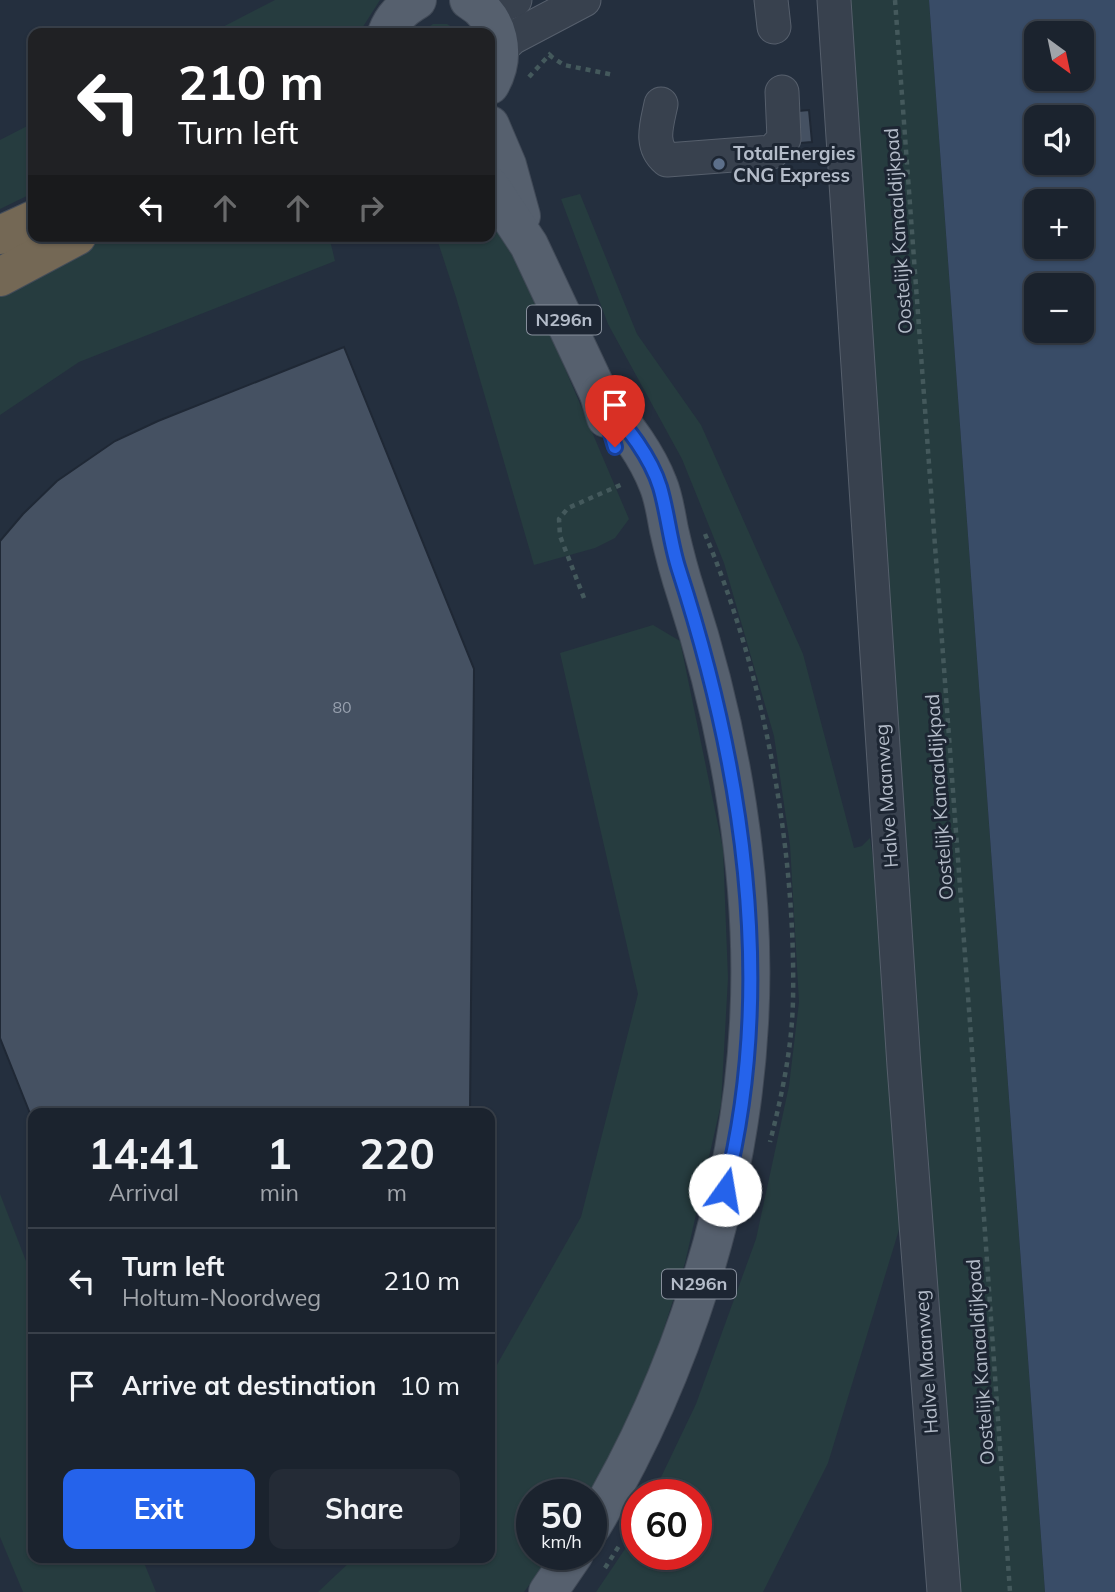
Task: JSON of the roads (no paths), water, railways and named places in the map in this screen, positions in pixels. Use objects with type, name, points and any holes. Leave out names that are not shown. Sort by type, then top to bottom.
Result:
[{"type":"highway","points":[[0,235],[28,222]]},
{"type":"highway","points":[[0,277],[66,242]]},
{"type":"main road","points":[[489,3],[493,28]]},
{"type":"main road","points":[[495,33],[500,49],[495,74]]},
{"type":"main road","name":"N296n","points":[[495,137],[507,165],[529,245]]},
{"type":"main road","name":"N296n","points":[[495,194],[529,245],[599,394],[615,447],[630,480],[676,561]]},
{"type":"main road","name":"N296n","points":[[599,394],[634,437],[656,478],[676,561],[699,633],[736,801],[745,868],[750,941],[749,1024],[731,1166],[693,1302],[668,1370],[640,1435],[607,1497]]},
{"type":"main road","points":[[548,1592],[563,1570]]},
{"type":"street","points":[[500,49],[512,38],[584,0]]},
{"type":"street","name":"Halve Maanweg","points":[[834,0],[904,1066],[944,1592]]},
{"type":"street","points":[[661,104],[655,135],[657,146],[667,160],[772,152],[784,139],[782,92]]},
{"type":"water","points":[[929,0],[1115,0],[1115,1592],[1045,1592]]},
{"type":"place","name":"TotalEnergies CNG Express","points":[[719,164]]}]
